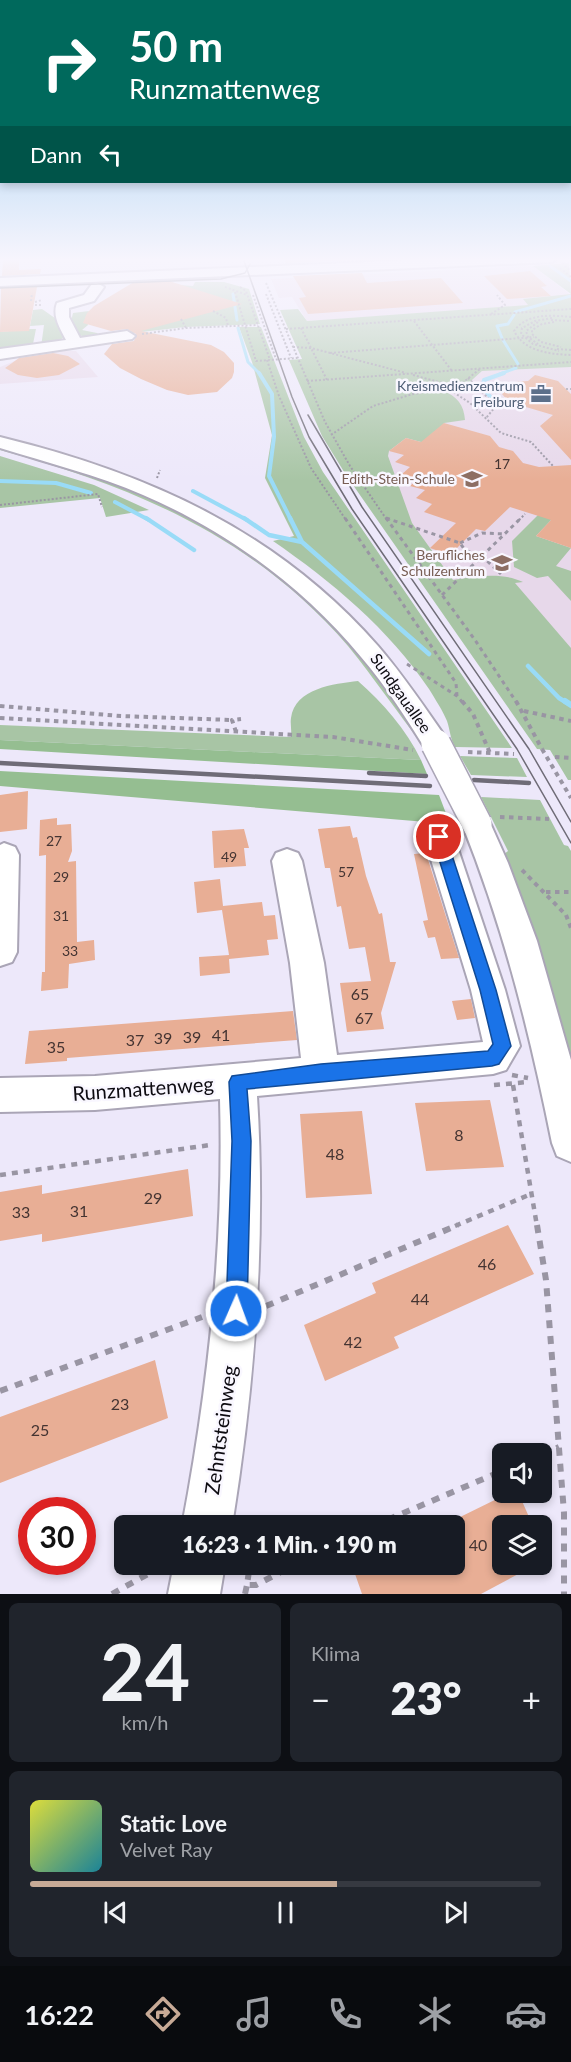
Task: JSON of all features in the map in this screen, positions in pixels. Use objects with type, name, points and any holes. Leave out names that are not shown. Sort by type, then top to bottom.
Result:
[{"type":"street","points":[[69,332],[75,344]]},
{"type":"street","points":[[0,354],[75,344],[125,334]]},
{"type":"street","name":"Sundgauallee","points":[[0,442],[97,470],[148,490],[201,516],[282,567],[330,608],[369,648],[411,703],[436,749],[485,821],[506,896],[532,973],[571,1143]]},
{"type":"street","name":"Runzmattenweg","points":[[0,1095],[95,1094],[492,1058],[502,1046],[488,990],[439,837]]},
{"type":"street","points":[[0,952],[4,855]]},
{"type":"street","points":[[287,861],[307,963],[321,1072]]},
{"type":"street","name":"Zehntsteinweg","points":[[209,1515],[221,1451],[236,1311],[241,1141],[238,1082]]},
{"type":"street","points":[[194,1594],[198,1575]]},
{"type":"path","points":[[125,334],[141,332]]},
{"type":"path","points":[[247,332],[256,361],[297,358]]},
{"type":"path","points":[[264,332],[260,333],[279,396],[311,468],[456,683],[457,696]]},
{"type":"path","points":[[266,332],[276,359]]},
{"type":"path","points":[[281,332],[291,358]]},
{"type":"path","points":[[287,332],[331,435],[386,518],[524,711],[542,749],[571,798]]},
{"type":"path","points":[[303,332],[327,380]]},
{"type":"path","points":[[423,332],[452,371]]},
{"type":"path","points":[[515,332],[517,338],[528,345],[571,351]]},
{"type":"path","points":[[521,332],[523,338]]},
{"type":"path","points":[[526,332],[528,337],[548,348]]},
{"type":"path","points":[[531,332],[548,348]]},
{"type":"path","points":[[330,353],[534,337]]},
{"type":"path","points":[[523,338],[548,348],[571,351]]},
{"type":"path","points":[[293,347],[311,348],[457,387]]},
{"type":"path","points":[[307,381],[571,362]]},
{"type":"path","points":[[331,435],[373,406],[402,397],[457,387],[480,369]]},
{"type":"path","points":[[468,378],[496,406],[486,418]]},
{"type":"path","points":[[447,388],[470,403],[501,433],[531,442],[553,466]]},
{"type":"path","points":[[566,389],[571,389]]},
{"type":"path","points":[[0,505],[98,494],[102,507]]},
{"type":"path","points":[[442,595],[525,514]]},
{"type":"path","points":[[386,518],[460,543],[465,550],[483,557],[501,574]]},
{"type":"path","points":[[460,543],[473,536],[494,531],[506,534]]},
{"type":"path","points":[[416,670],[457,696],[473,714],[490,753]]},
{"type":"path","points":[[0,706],[121,716],[241,719]]},
{"type":"path","points":[[524,711],[571,721]]},
{"type":"path","points":[[119,725],[121,716]]},
{"type":"path","points":[[0,718],[333,737],[436,749],[514,754]]},
{"type":"path","points":[[232,720],[236,732]]},
{"type":"path","points":[[555,757],[571,758]]},
{"type":"path","points":[[485,821],[549,819]]},
{"type":"path","points":[[571,892],[545,892],[566,915],[571,928]]},
{"type":"path","points":[[513,1085],[546,1280],[564,1513],[564,1594]]},
{"type":"path","points":[[0,1175],[241,1141]]},
{"type":"path","points":[[552,1450],[559,1447]]},
{"type":"path","points":[[399,1515],[492,1475]]},
{"type":"path","points":[[112,1594],[145,1575]]},
{"type":"path","points":[[245,1594],[248,1575]]},
{"type":"path","points":[[247,1584],[255,1585],[275,1575]]},
{"type":"shaded area","points":[[55,350],[76,351],[98,377],[0,384],[0,367],[22,358],[18,355]]},
{"type":"shaded area","name":"Berufliches Schulzentrum","points":[[552,366],[571,367],[571,711],[537,704],[343,430],[440,392],[462,389],[482,371]]},
{"type":"green space","points":[[0,332],[35,332],[32,349],[0,352]]},
{"type":"green space","points":[[43,332],[64,332],[65,336],[57,343],[41,347]]},
{"type":"green space","points":[[77,332],[94,332],[100,336],[91,337]]},
{"type":"green space","points":[[241,332],[263,332],[304,437],[323,472],[512,748],[455,747],[439,705],[396,646],[358,607],[273,541],[294,536],[265,478],[272,435],[252,362]]},
{"type":"green space","points":[[290,332],[571,332],[571,367],[482,371],[462,389],[443,391],[459,402],[465,420],[444,423],[436,446],[406,438],[389,451],[388,456],[412,523],[453,580],[498,576],[523,582],[515,583],[571,648],[571,780],[568,780],[550,750],[537,749],[346,475],[322,436],[289,360],[302,359]]},
{"type":"green space","points":[[0,446],[80,468],[187,513],[279,572],[352,639],[427,745],[422,744],[348,646],[312,608],[273,575],[232,546],[189,521],[145,500],[98,481],[0,450]]},
{"type":"green space","points":[[0,456],[94,485],[149,510],[106,517],[100,498],[0,508]]},
{"type":"green space","points":[[539,514],[552,519],[536,536],[571,548],[556,566],[571,571],[571,601],[548,576],[537,578],[514,567],[512,541]]},
{"type":"green space","points":[[358,681],[393,717],[421,760],[0,740],[0,725],[291,737],[291,718],[300,700],[317,689]]},
{"type":"green space","points":[[0,740],[421,760],[427,774],[0,749]]},
{"type":"green space","points":[[460,756],[517,758],[527,777],[471,775]]},
{"type":"green space","points":[[0,771],[439,795],[450,824],[0,786]]},
{"type":"green space","points":[[481,797],[540,800],[564,845],[568,846],[571,851],[571,1072],[546,972],[503,855],[508,851]]},
{"type":"building","points":[[133,332],[148,332],[211,345],[224,352],[234,363],[232,378],[217,392],[188,395],[167,390],[141,379],[120,368],[104,354],[112,344],[134,341],[136,334]]},
{"type":"building","points":[[53,353],[68,356],[80,364],[59,375],[37,378],[18,375],[5,368],[19,358]]},
{"type":"building","points":[[535,375],[558,381],[571,394],[571,460],[540,426],[553,415],[509,402],[502,394],[514,382],[528,381]]},
{"type":"building","points":[[444,423],[490,436],[499,447],[513,451],[523,463],[539,467],[571,465],[571,548],[536,536],[551,520],[510,507],[485,531],[476,529],[450,555],[430,548],[456,523],[424,512],[432,504],[416,498],[425,490],[410,486],[418,479],[402,474],[410,467],[395,462],[404,455],[389,451],[406,438],[421,442]]},
{"type":"building","points":[[28,791],[27,829],[0,832],[0,795]]},
{"type":"building","points":[[57,818],[57,825],[71,824],[72,851],[68,862],[76,861],[77,942],[94,940],[95,960],[69,964],[68,988],[41,991],[42,972],[45,972],[46,855],[39,856],[40,820]]},
{"type":"building","points":[[350,826],[353,838],[357,837],[366,876],[379,914],[382,913],[390,962],[396,962],[381,1013],[384,1029],[347,1032],[340,983],[371,981],[365,947],[349,949],[341,906],[337,907],[330,868],[325,868],[318,829]]},
{"type":"building","points":[[244,829],[249,848],[244,848],[246,866],[214,868],[212,831]]},
{"type":"building","points":[[426,853],[459,958],[441,959],[435,937],[428,938],[423,921],[428,920],[414,854]]},
{"type":"building","points":[[220,879],[223,906],[262,902],[264,916],[275,915],[278,939],[267,940],[269,955],[229,959],[230,973],[200,976],[199,957],[229,955],[222,910],[197,913],[194,882]]},
{"type":"building","points":[[471,999],[475,1018],[457,1020],[452,1001]]},
{"type":"building","points":[[293,1011],[297,1040],[67,1058],[67,1061],[25,1064],[29,1031]]},
{"type":"building","points":[[490,1100],[504,1167],[426,1171],[415,1103]]},
{"type":"building","points":[[362,1111],[372,1194],[306,1198],[300,1114]]},
{"type":"building","points":[[188,1169],[193,1216],[42,1242],[42,1234],[0,1241],[0,1192],[42,1185],[42,1194]]},
{"type":"building","points":[[508,1225],[534,1274],[394,1337],[399,1348],[325,1381],[304,1325],[376,1293],[372,1283]]},
{"type":"building","points":[[155,1360],[168,1418],[0,1483],[0,1417]]},
{"type":"building","points":[[492,1501],[523,1503],[528,1515],[492,1515],[492,1575],[516,1575],[481,1594],[362,1594],[355,1575],[465,1575],[464,1515]]},
{"type":"waterway","points":[[239,332],[248,362],[259,373]]},
{"type":"waterway","points":[[500,332],[502,338]]},
{"type":"waterway","points":[[503,340],[518,364]]},
{"type":"waterway","points":[[500,374],[516,368]]},
{"type":"waterway","points":[[259,373],[272,394],[274,437],[269,476],[302,542]]},
{"type":"waterway","points":[[493,400],[482,387],[484,380],[504,373]]},
{"type":"waterway","points":[[0,481],[56,483],[91,493]]},
{"type":"waterway","points":[[193,491],[247,520]]},
{"type":"waterway","points":[[115,502],[149,520]]},
{"type":"waterway","points":[[149,520],[194,550]]},
{"type":"waterway","points":[[247,520],[269,535],[302,542]]},
{"type":"waterway","points":[[302,542],[429,654]]},
{"type":"waterway","points":[[528,666],[559,698],[567,703]]},
{"type":"waterway","points":[[565,701],[571,705]]},
{"type":"tram line","points":[[269,332],[309,437],[352,509],[517,749],[571,843]]},
{"type":"tram line","points":[[308,415],[362,507],[529,749],[571,822]]},
{"type":"railway","points":[[0,763],[430,786]]},
{"type":"railway","points":[[369,773],[426,776]]},
{"type":"railway","points":[[474,780],[529,783]]},
{"type":"place","name":"Kreismedienzentrum Freiburg","points":[[541,394]]},
{"type":"place","name":"Edith-Stein-Schule","points":[[472,479]]},
{"type":"place","name":"Berufliches Schulzentrum","points":[[502,563]]},
{"type":"route","points":[[236,1311],[241,1141],[238,1082],[321,1072],[492,1058],[502,1046],[488,990],[439,837]]}]
